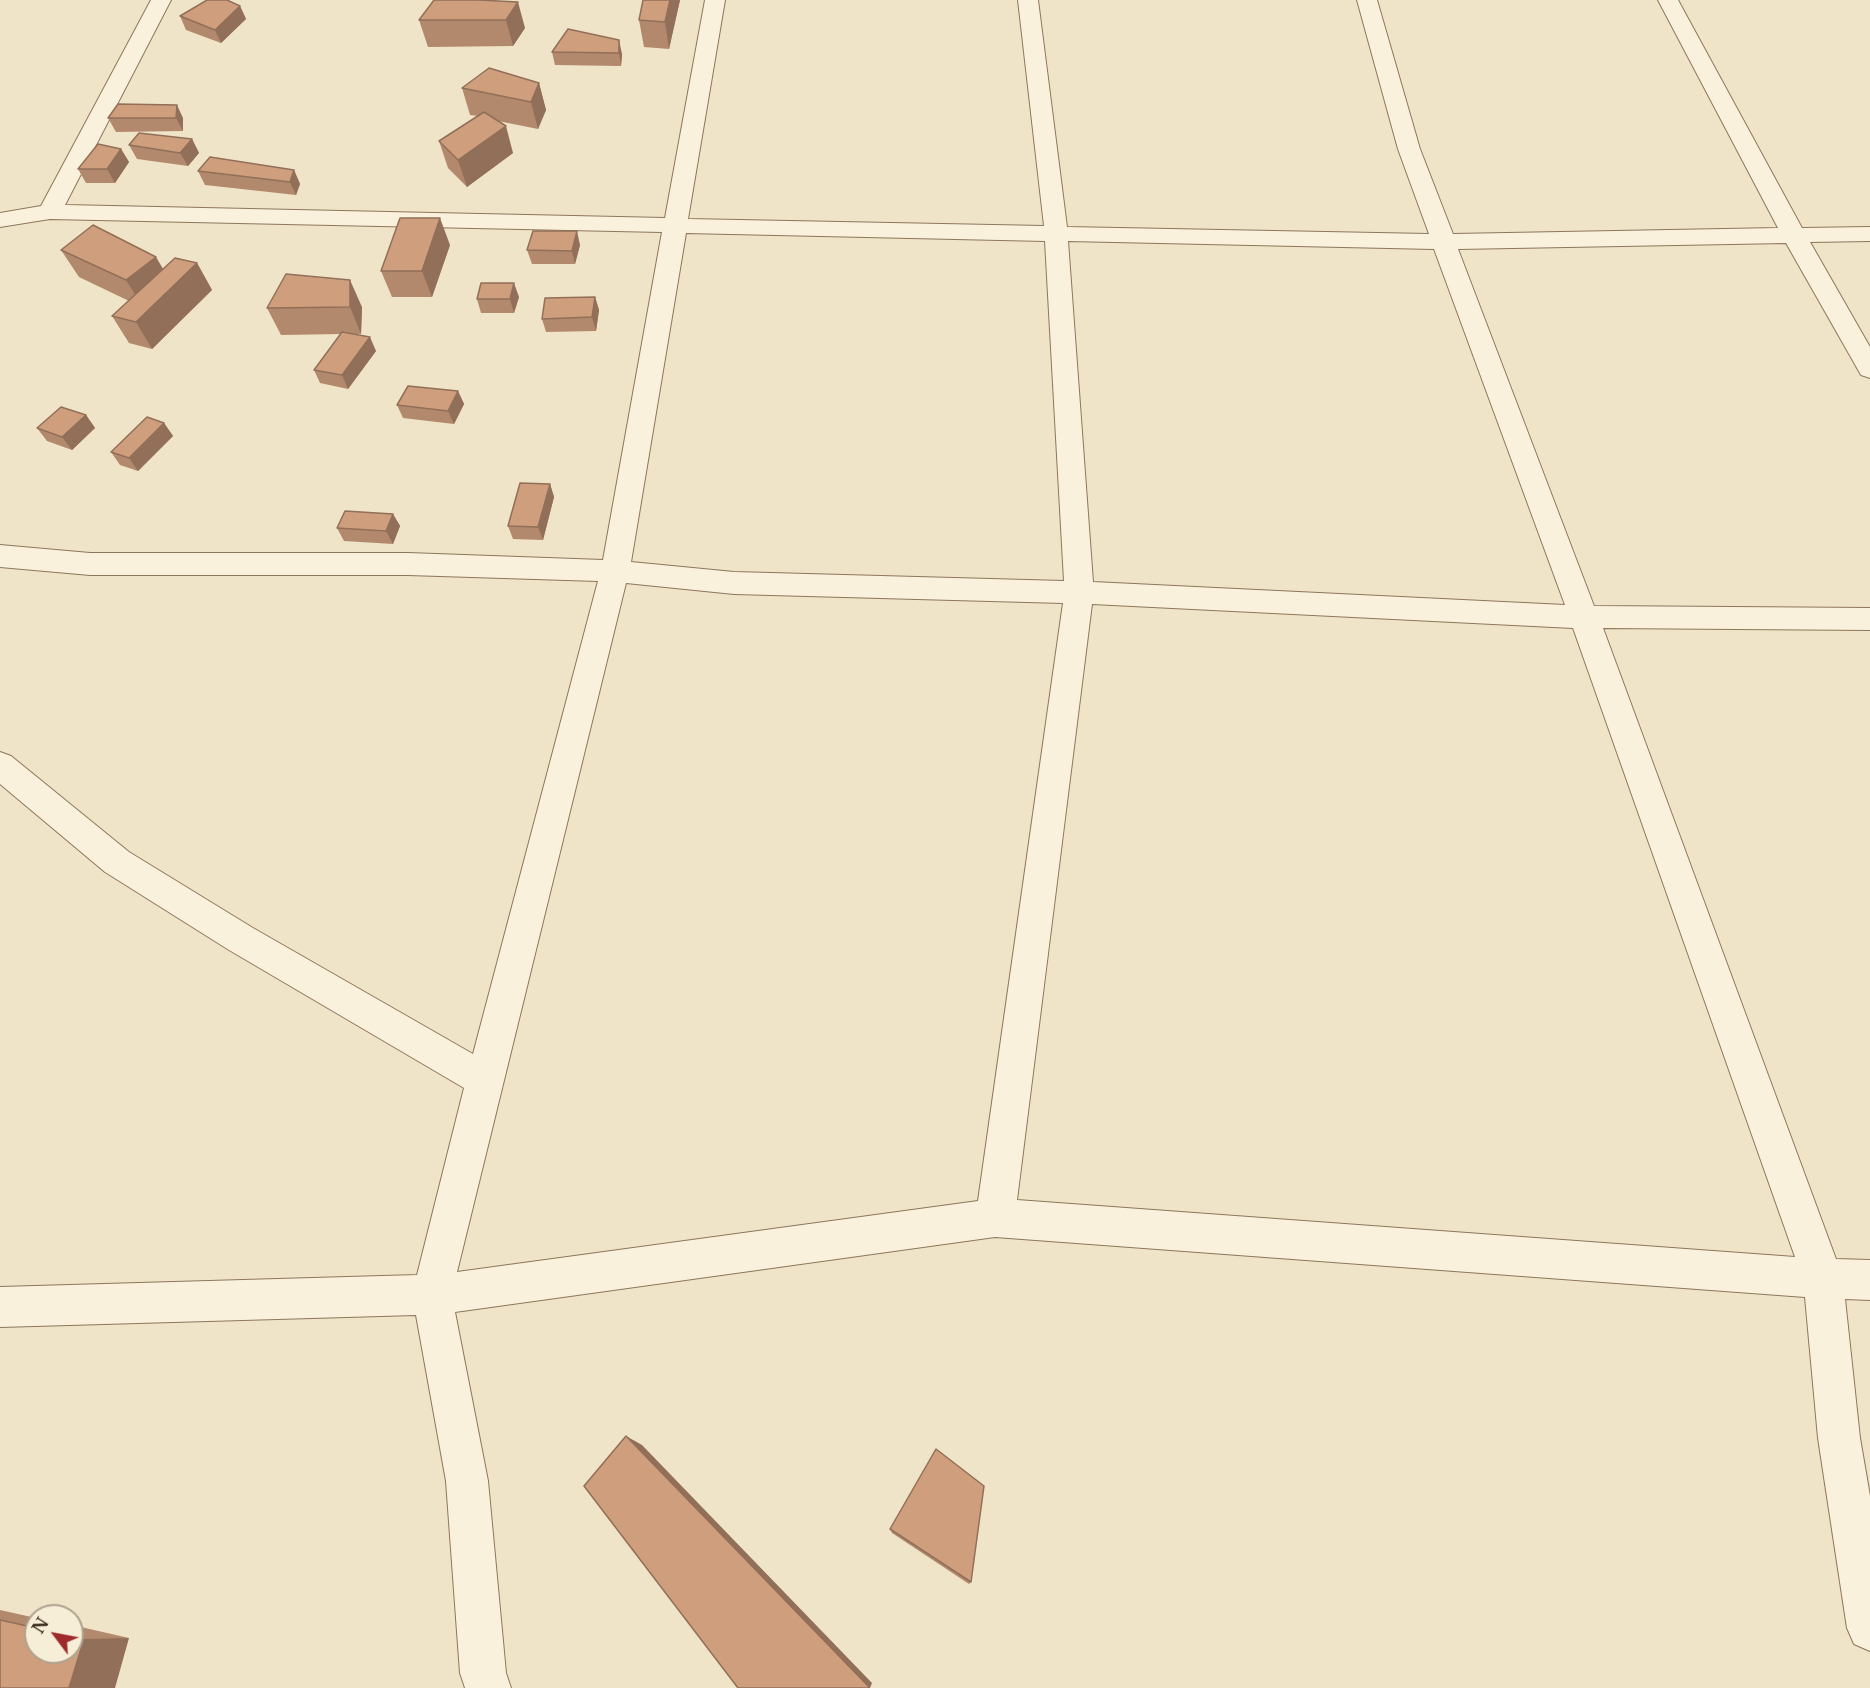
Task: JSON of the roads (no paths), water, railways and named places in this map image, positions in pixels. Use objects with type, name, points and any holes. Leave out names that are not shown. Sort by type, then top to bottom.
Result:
[{"type":"street","points":[[50,212],[161,0]]},
{"type":"street","points":[[488,1688],[483,1674],[467,1480],[432,1295],[484,1080],[615,571],[715,0]]},
{"type":"street","points":[[995,1218],[1079,592],[1056,232],[1028,0]]},
{"type":"street","points":[[1367,0],[1409,149],[1584,616],[1822,1279],[1839,1438],[1870,1628]]},
{"type":"street","points":[[1668,0],[1793,234],[1870,369]]},
{"type":"street","points":[[0,220],[50,212],[1444,242],[1870,234]]},
{"type":"street","points":[[0,556],[90,564],[408,564],[615,571],[734,583],[1079,592],[1584,616],[1870,619]]},
{"type":"street","points":[[0,765],[117,862],[241,939],[484,1080]]},
{"type":"street","points":[[0,1307],[432,1295],[995,1218],[1822,1279],[1870,1280]]}]
